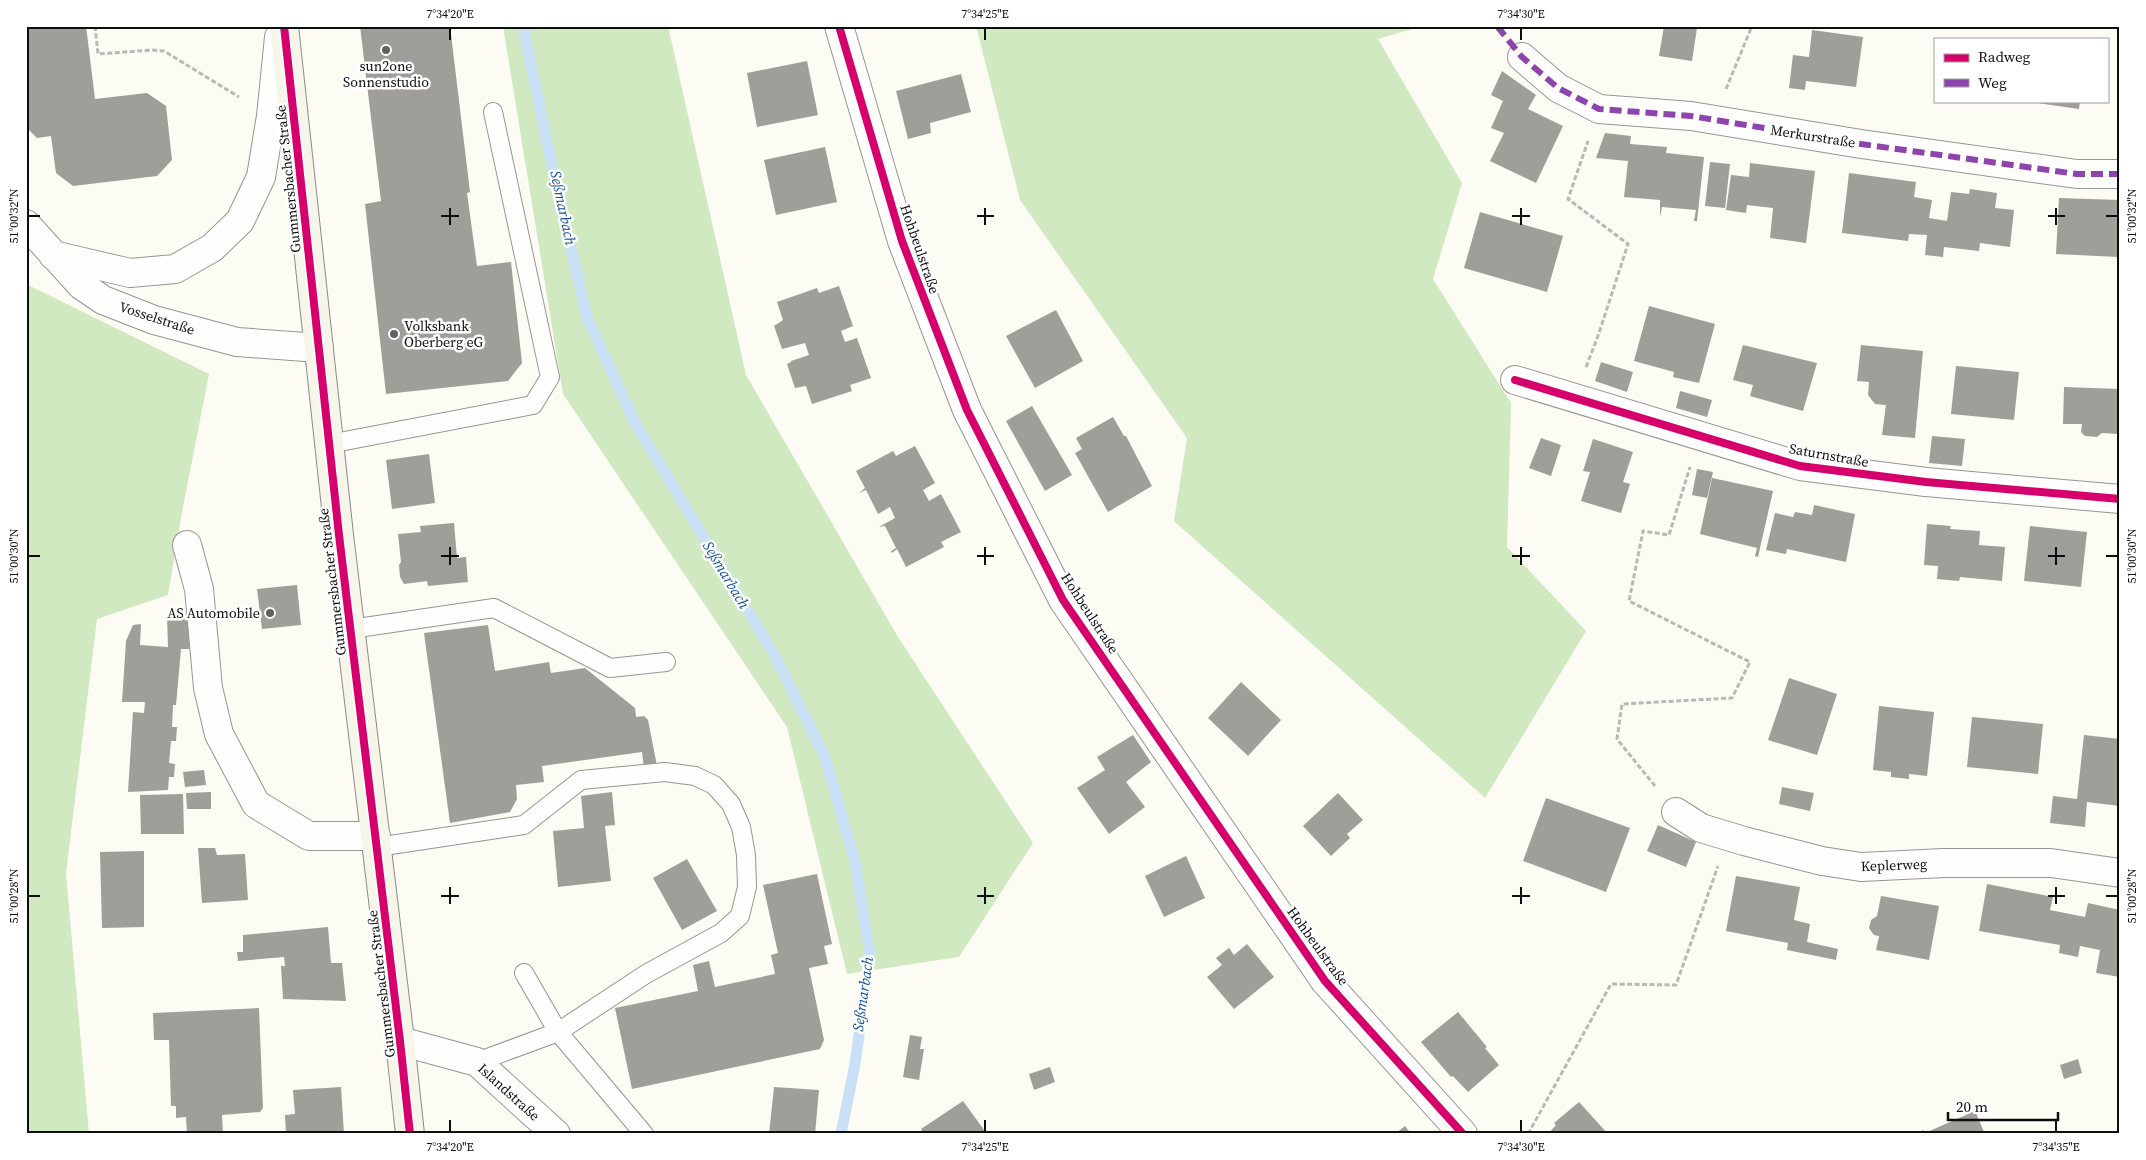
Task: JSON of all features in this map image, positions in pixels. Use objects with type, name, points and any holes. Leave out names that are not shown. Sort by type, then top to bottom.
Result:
[{"type":"main road","name":"Gummersbacher Straße","points":[[284,26],[329,444],[410,1134]]},
{"type":"street","points":[[52,255],[130,273],[175,269],[212,248],[240,221],[261,177],[271,116],[280,26]]},
{"type":"street","name":"Hohbeulstraße","points":[[839,26],[902,242],[967,410],[1063,600],[1325,981],[1463,1134]]},
{"type":"street","name":"Merkurstraße","points":[[1522,58],[1558,88],[1599,109],[1690,116],[1861,144],[2077,174],[2120,174]]},
{"type":"street","name":"Vosselstraße","points":[[26,224],[81,286],[103,300],[154,320],[237,342],[319,348]]},
{"type":"street","name":"Saturnstraße","points":[[1516,380],[1800,466],[1926,482],[2120,499]]},
{"type":"street","points":[[187,545],[199,589],[208,688],[219,734],[256,804],[309,836],[376,841]]},
{"type":"street","name":"Keplerweg","points":[[1676,812],[1701,828],[1727,836],[1822,861],[1861,867],[1944,863],[2051,863],[2120,873]]},
{"type":"street","name":"Islandstraße","points":[[400,1041],[477,1062],[556,1134]]},
{"type":"lane","points":[[329,444],[533,405],[550,377],[493,112]]},
{"type":"lane","points":[[351,629],[494,608],[610,668],[666,662]]},
{"type":"lane","points":[[376,841],[524,824],[581,780],[665,772],[695,776],[714,785],[731,804],[741,827],[746,855],[747,888],[740,916],[721,933],[646,974],[558,1032],[477,1062]]},
{"type":"lane","points":[[524,973],[558,1032],[644,1134]]},
{"type":"path","points":[[95,26],[98,54],[152,50],[164,51],[271,116]]},
{"type":"path","points":[[1713,120],[1752,26]]},
{"type":"path","points":[[1574,397],[1598,336],[1628,244],[1568,199],[1599,109]]},
{"type":"path","points":[[1676,812],[1616,739],[1622,704],[1732,698],[1750,662],[1629,601],[1643,531],[1669,535],[1699,435]]},
{"type":"path","points":[[1528,1134],[1611,984],[1676,985],[1727,836]]},
{"type":"green space","points":[[503,26],[668,26],[746,375],[898,637],[1033,843],[959,957],[847,974],[787,727],[563,394]]},
{"type":"green space","points":[[976,26],[1423,26],[1378,39],[1462,183],[1433,279],[1511,403],[1507,547],[1586,631],[1485,798],[1174,521],[1187,438],[1020,200]]},
{"type":"green space","points":[[26,284],[209,374],[168,595],[97,619],[66,873],[89,1134],[26,1134]]},
{"type":"building","points":[[26,26],[86,26],[95,99],[147,93],[166,106],[172,160],[157,176],[73,186],[56,173],[51,136],[37,138],[27,128]]},
{"type":"building","points":[[360,26],[450,26],[470,192],[467,193],[477,266],[511,262],[522,363],[508,381],[386,394],[365,204],[381,201]]},
{"type":"building","points":[[1664,26],[1697,28],[1692,61],[1659,56]]},
{"type":"building","points":[[1812,30],[1863,37],[1856,87],[1806,81],[1805,90],[1789,88],[1793,55],[1809,57]]},
{"type":"building","points":[[807,61],[818,115],[757,127],[747,73]]},
{"type":"building","points":[[1502,71],[1536,95],[1528,109],[1563,126],[1536,183],[1490,161],[1504,133],[1491,128],[1503,101],[1491,95]]},
{"type":"building","points":[[961,74],[971,112],[930,123],[931,133],[908,139],[896,91]]},
{"type":"building","points":[[2030,102],[2080,102],[2079,109]]},
{"type":"building","points":[[1605,133],[1631,136],[1630,144],[1667,147],[1666,153],[1704,157],[1697,221],[1694,221],[1696,210],[1662,207],[1660,217],[1660,200],[1624,197],[1628,161],[1596,158]]},
{"type":"building","points":[[825,147],[837,202],[776,215],[764,160]]},
{"type":"building","points":[[1710,162],[1730,164],[1725,208],[1705,206]]},
{"type":"building","points":[[1750,163],[1815,171],[1806,243],[1770,238],[1773,208],[1747,205],[1746,213],[1726,210],[1731,175],[1749,177]]},
{"type":"building","points":[[1849,173],[1916,182],[1914,197],[1932,200],[1929,218],[1947,221],[1951,192],[1969,194],[1970,189],[1997,193],[1995,208],[2014,210],[2010,247],[1980,243],[1979,251],[1944,247],[1943,257],[1925,255],[1927,235],[1909,234],[1908,241],[1842,233]]},
{"type":"building","points":[[2059,198],[2120,200],[2118,257],[2056,254]]},
{"type":"building","points":[[1480,212],[1563,236],[1547,292],[1464,268]]},
{"type":"building","points":[[839,286],[853,326],[841,331],[845,342],[857,338],[871,378],[850,385],[852,391],[812,404],[806,386],[795,388],[787,364],[809,355],[805,343],[782,349],[774,326],[783,320],[777,302],[817,288],[819,293]]},
{"type":"building","points":[[1649,306],[1715,324],[1699,383],[1673,377],[1674,372],[1634,361]]},
{"type":"building","points":[[1056,310],[1083,361],[1035,388],[1006,336]]},
{"type":"building","points":[[1743,345],[1817,363],[1803,411],[1750,396],[1753,385],[1733,380]]},
{"type":"building","points":[[1861,345],[1923,351],[1915,438],[1882,435],[1886,405],[1875,404],[1868,395],[1869,382],[1857,381]]},
{"type":"building","points":[[1601,362],[1633,372],[1627,392],[1595,381]]},
{"type":"building","points":[[1956,366],[2019,372],[2014,420],[1951,414]]},
{"type":"building","points":[[2064,387],[2119,389],[2118,434],[2102,433],[2097,437],[2085,436],[2081,432],[2082,424],[2063,424]]},
{"type":"building","points":[[1680,391],[1712,400],[1707,417],[1676,408]]},
{"type":"building","points":[[1032,406],[1072,475],[1045,491],[1006,421]]},
{"type":"building","points":[[1113,417],[1124,436],[1126,436],[1152,486],[1108,512],[1075,453],[1082,449],[1076,438]]},
{"type":"building","points":[[1932,436],[1965,439],[1962,466],[1929,463]]},
{"type":"building","points":[[1541,438],[1561,445],[1551,476],[1529,468]]},
{"type":"building","points":[[1593,439],[1633,452],[1623,482],[1630,484],[1621,513],[1581,501],[1590,472],[1583,471]]},
{"type":"building","points":[[915,446],[935,483],[923,490],[929,501],[941,494],[961,532],[941,542],[944,547],[906,567],[897,549],[892,553],[891,551],[896,548],[885,526],[879,527],[895,518],[890,507],[878,514],[866,490],[859,493],[865,488],[856,471],[893,451],[896,456]]},
{"type":"building","points":[[429,454],[435,503],[392,509],[386,460]]},
{"type":"building","points":[[1697,469],[1713,472],[1707,498],[1692,495]]},
{"type":"building","points":[[1712,478],[1773,491],[1758,557],[1755,556],[1757,548],[1700,534]]},
{"type":"building","points":[[1814,505],[1855,514],[1846,562],[1787,549],[1786,554],[1766,550],[1775,513],[1793,517],[1795,512],[1812,515]]},
{"type":"building","points":[[454,523],[457,558],[466,557],[468,582],[428,586],[427,581],[404,584],[400,577],[399,565],[401,562],[398,534],[421,532],[420,526]]},
{"type":"building","points":[[1927,524],[1951,526],[1950,529],[1980,531],[1979,545],[2005,547],[2002,581],[1960,577],[1959,581],[1937,579],[1938,566],[1924,565]]},
{"type":"building","points":[[2030,526],[2087,532],[2081,587],[2024,581]]},
{"type":"building","points":[[297,585],[301,625],[262,629],[257,589]]},
{"type":"building","points":[[189,613],[189,649],[181,649],[176,705],[173,705],[172,727],[177,727],[176,741],[171,741],[169,763],[175,764],[174,777],[169,777],[168,790],[128,792],[133,712],[144,713],[145,702],[122,702],[126,641],[133,625],[141,624],[140,645],[168,647],[167,615]]},
{"type":"building","points":[[488,625],[495,671],[549,662],[551,673],[585,668],[635,708],[636,717],[644,716],[648,720],[657,766],[644,769],[642,752],[542,766],[544,782],[516,785],[517,799],[510,812],[450,823],[424,633]]},
{"type":"building","points":[[1789,678],[1837,694],[1817,755],[1768,740]]},
{"type":"building","points":[[1241,682],[1281,720],[1248,756],[1208,718]]},
{"type":"building","points":[[1879,706],[1934,712],[1927,776],[1909,774],[1909,779],[1891,777],[1891,772],[1873,770]]},
{"type":"building","points":[[1972,717],[2043,724],[2038,774],[1967,767]]},
{"type":"building","points":[[1133,735],[1151,762],[1126,782],[1145,807],[1109,834],[1077,788],[1105,770],[1097,757]]},
{"type":"building","points":[[2084,735],[2120,739],[2120,806],[2087,802],[2085,827],[2050,823],[2053,796],[2077,799]]},
{"type":"building","points":[[204,770],[206,785],[185,787],[183,772]]},
{"type":"building","points":[[1782,787],[1814,793],[1810,811],[1779,804]]},
{"type":"building","points":[[211,792],[211,809],[187,809],[186,793]]},
{"type":"building","points":[[612,792],[615,825],[605,826],[611,881],[558,887],[553,831],[584,828],[581,796]]},
{"type":"building","points":[[1338,793],[1363,820],[1347,834],[1350,838],[1331,856],[1303,826]]},
{"type":"building","points":[[183,794],[184,834],[141,834],[140,795]]},
{"type":"building","points":[[1546,798],[1630,828],[1606,892],[1523,861]]},
{"type":"building","points":[[1658,825],[1696,842],[1686,867],[1647,851]]},
{"type":"building","points":[[198,848],[215,848],[217,855],[245,854],[248,900],[202,903]]},
{"type":"building","points":[[144,851],[144,927],[102,928],[100,852]]},
{"type":"building","points":[[1186,856],[1205,898],[1164,917],[1145,876]]},
{"type":"building","points":[[687,859],[717,911],[682,930],[653,878]]},
{"type":"building","points":[[817,874],[832,944],[824,946],[828,964],[809,968],[824,1040],[820,1049],[632,1089],[615,1008],[698,991],[693,965],[709,961],[715,987],[775,974],[771,955],[778,953],[763,885]]},
{"type":"building","points":[[1736,876],[1800,887],[1794,920],[1810,924],[1807,942],[1838,949],[1836,960],[1787,950],[1788,943],[1726,931]]},
{"type":"building","points":[[1987,884],[2053,897],[2050,910],[2085,917],[2088,903],[2120,910],[2120,977],[2096,973],[2100,950],[2080,946],[2078,957],[2059,953],[2060,945],[1979,931]]},
{"type":"building","points":[[1881,896],[1939,906],[1929,960],[1876,950],[1879,936],[1874,935],[1869,928],[1871,920],[1877,916]]},
{"type":"building","points":[[328,927],[331,963],[342,963],[346,1001],[283,999],[281,966],[285,966],[284,957],[238,961],[237,952],[243,952],[243,935]]},
{"type":"building","points":[[1247,944],[1274,977],[1234,1009],[1207,977],[1222,965],[1216,958],[1229,948],[1234,955]]},
{"type":"building","points":[[259,1008],[263,1108],[260,1112],[222,1115],[223,1134],[187,1134],[186,1117],[176,1118],[176,1106],[171,1106],[169,1040],[154,1040],[153,1013]]},
{"type":"building","points":[[1458,1012],[1487,1047],[1485,1048],[1499,1065],[1468,1092],[1453,1076],[1451,1077],[1421,1042]]},
{"type":"building","points":[[910,1035],[922,1037],[920,1049],[924,1049],[919,1080],[903,1077]]},
{"type":"building","points":[[2078,1059],[2082,1073],[2064,1079],[2060,1065]]},
{"type":"building","points":[[1050,1067],[1055,1082],[1034,1090],[1029,1074]]},
{"type":"building","points":[[341,1087],[344,1134],[286,1134],[285,1115],[295,1114],[293,1090]]},
{"type":"building","points":[[774,1087],[819,1090],[815,1134],[769,1134]]},
{"type":"building","points":[[963,1101],[987,1134],[924,1134],[921,1129]]},
{"type":"building","points":[[1579,1102],[1608,1134],[1548,1134],[1556,1125],[1554,1123]]},
{"type":"building","points":[[1975,1111],[1985,1134],[1915,1134],[1923,1130],[1925,1133]]},
{"type":"building","points":[[1405,1126],[1411,1134],[1395,1134]]},
{"type":"building","points":[[2056,1131],[2073,1132],[2073,1134],[2056,1134]]},
{"type":"waterway","name":"Seßmarbach","points":[[523,26],[552,166],[587,317],[634,421],[775,656],[825,757],[855,862],[870,954],[855,1064],[841,1134]]},
{"type":"marked path","points":[[1497,26],[1522,57],[1558,88],[1599,109],[1691,116],[1861,144],[2077,174],[2120,174]]},
{"type":"cycle path","points":[[284,26],[339,535],[410,1134]]},
{"type":"cycle path","points":[[839,26],[902,241],[967,410],[1063,600],[1325,981],[1463,1134]]},
{"type":"cycle path","points":[[1515,380],[1800,466],[1926,482],[2120,499]]},
{"type":"place","name":"sun2one Sonnenstudio","points":[[386,50]]},
{"type":"place","name":"Volksbank Oberberg eG","points":[[394,334]]},
{"type":"place","name":"AS Automobile","points":[[270,613]]}]
